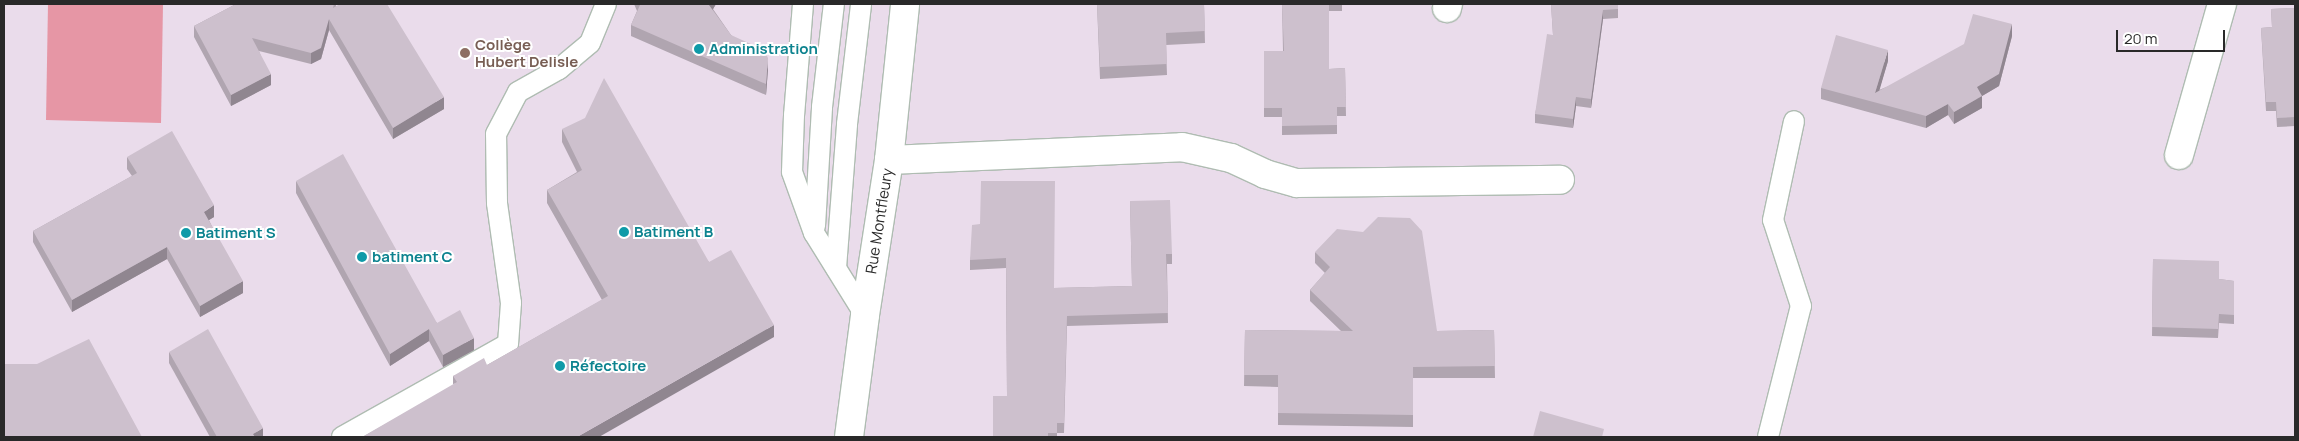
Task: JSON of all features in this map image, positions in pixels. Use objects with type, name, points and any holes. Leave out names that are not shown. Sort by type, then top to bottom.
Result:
[{"type":"street","name":"Rue Montfleury","points":[[849,437],[865,315],[889,160],[905,4]]},
{"type":"street","points":[[2179,155],[2222,4]]},
{"type":"street","points":[[889,160],[1182,146],[1231,158],[1265,174],[1297,183],[1560,180]]},
{"type":"lane","points":[[342,437],[508,344],[511,302],[496,203],[496,134],[518,92],[559,69],[590,43],[606,4]]},
{"type":"lane","points":[[803,4],[794,115],[792,172],[814,232],[865,315]]},
{"type":"lane","points":[[814,232],[822,107],[834,4]]},
{"type":"lane","points":[[836,268],[847,124],[861,4]]},
{"type":"lane","points":[[1768,437],[1801,306],[1773,220],[1794,120]]},
{"type":"shaded area","points":[[48,4],[163,4],[161,123],[46,120]]},
{"type":"building","points":[[236,4],[334,4],[333,8],[340,4],[387,4],[444,97],[393,128],[329,19],[321,48],[311,53],[252,38],[271,74],[231,95],[194,26]]},
{"type":"building","name":"Administration","points":[[639,4],[709,4],[731,35],[764,50],[768,58],[766,84],[631,25]]},
{"type":"building","points":[[1097,4],[1204,4],[1205,31],[1166,33],[1167,64],[1100,67]]},
{"type":"building","points":[[1282,4],[1329,4],[1329,69],[1345,68],[1346,107],[1337,107],[1337,125],[1282,126],[1282,108],[1264,108],[1264,51],[1284,51]]},
{"type":"building","points":[[1551,4],[1618,4],[1618,9],[1603,10],[1591,99],[1576,97],[1573,119],[1535,114],[1547,34],[1553,35]]},
{"type":"building","points":[[2295,8],[2295,117],[2277,118],[2276,102],[2266,102],[2261,28],[2272,27],[2271,9]]},
{"type":"building","points":[[1973,14],[2012,24],[1999,74],[1977,87],[1982,96],[1954,112],[1948,104],[1926,116],[1821,88],[1836,35],[1888,50],[1875,93],[1964,44]]},
{"type":"building","points":[[604,78],[709,262],[731,250],[774,325],[577,437],[362,437],[457,382],[453,376],[484,358],[487,365],[608,296],[547,190],[582,170],[562,129],[585,118]]},
{"type":"building","points":[[172,131],[214,205],[204,212],[243,281],[200,306],[167,247],[72,300],[33,231],[137,173],[127,157]]},
{"type":"building","name":"batiment C","points":[[343,154],[437,323],[460,310],[474,338],[443,355],[429,329],[390,354],[296,181]]},
{"type":"building","points":[[981,181],[1055,181],[1054,288],[1132,286],[1130,201],[1170,200],[1172,254],[1166,254],[1168,313],[1067,316],[1064,423],[1057,423],[1057,433],[1048,433],[1048,437],[993,437],[993,396],[1007,396],[1006,258],[970,260],[972,225],[980,224]]},
{"type":"building","points":[[1378,217],[1410,218],[1422,231],[1437,331],[1494,330],[1495,366],[1413,367],[1413,415],[1278,413],[1278,375],[1244,375],[1245,330],[1353,331],[1310,290],[1330,267],[1315,252],[1337,229],[1363,232]]},
{"type":"building","points":[[2153,259],[2219,261],[2219,279],[2234,281],[2234,315],[2219,314],[2218,329],[2152,327]]},
{"type":"building","points":[[208,329],[263,428],[253,434],[255,437],[217,437],[169,352]]},
{"type":"building","points":[[89,339],[142,437],[4,437],[4,364],[37,364]]},
{"type":"building","points":[[1540,411],[1604,429],[1602,437],[1533,437]]},
{"type":"place","name":"Administration","points":[[699,49]]},
{"type":"place","name":"Collège Hubert Delisle","points":[[465,53]]},
{"type":"place","name":"Batiment B","points":[[624,232]]},
{"type":"place","name":"Batiment S","points":[[186,233]]},
{"type":"place","name":"batiment C","points":[[362,257]]},
{"type":"place","name":"Réfectoire","points":[[560,366]]}]
